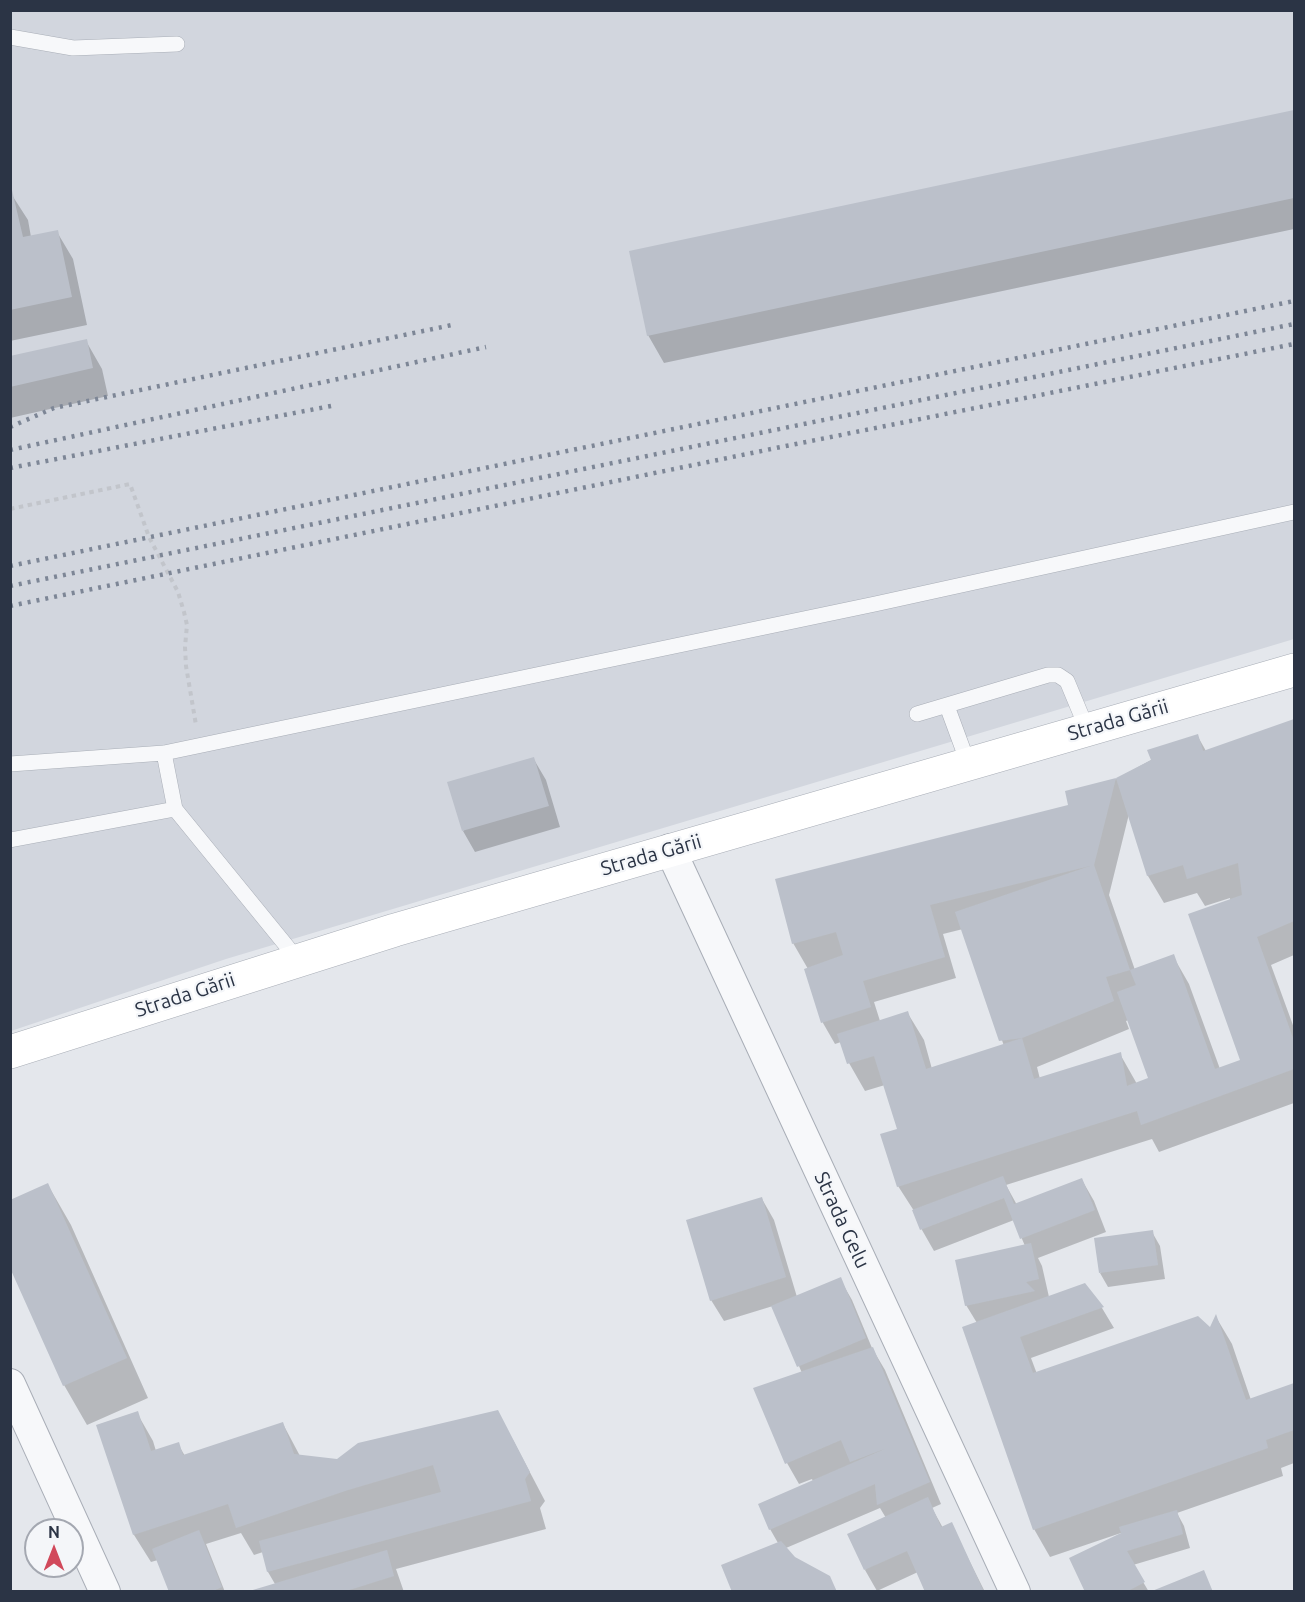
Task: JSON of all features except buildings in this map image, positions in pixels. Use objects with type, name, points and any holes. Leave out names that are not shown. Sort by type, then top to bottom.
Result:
[{"type":"main road","name":"Strada Gării","points":[[10,1052],[298,960],[670,849],[1294,670]]},
{"type":"street","name":"Strada Gelu","points":[[670,849],[1015,1592]]},
{"type":"street","points":[[10,1384],[105,1592]]},
{"type":"lane","points":[[10,38],[73,48],[177,44]]},
{"type":"lane","points":[[10,764],[164,753],[875,604],[1294,512]]},
{"type":"lane","points":[[917,714],[1048,675],[1058,675],[1067,681],[1087,729]]},
{"type":"lane","points":[[947,706],[968,763]]},
{"type":"lane","points":[[164,753],[175,809],[298,960]]},
{"type":"lane","points":[[10,840],[175,809]]},
{"type":"path","points":[[10,509],[130,484],[148,537],[178,592],[184,612],[187,625],[186,666],[194,704],[199,746]]},
{"type":"shaded area","points":[[10,11],[1294,11],[1294,639],[226,959],[11,1031]]},
{"type":"railway","points":[[10,566],[1294,301]]},
{"type":"railway","points":[[10,586],[1294,324]]},
{"type":"railway","points":[[10,427],[54,408],[452,325]]},
{"type":"railway","points":[[10,606],[1294,344]]},
{"type":"railway","points":[[10,450],[486,347]]},
{"type":"railway","points":[[10,468],[336,405]]}]
